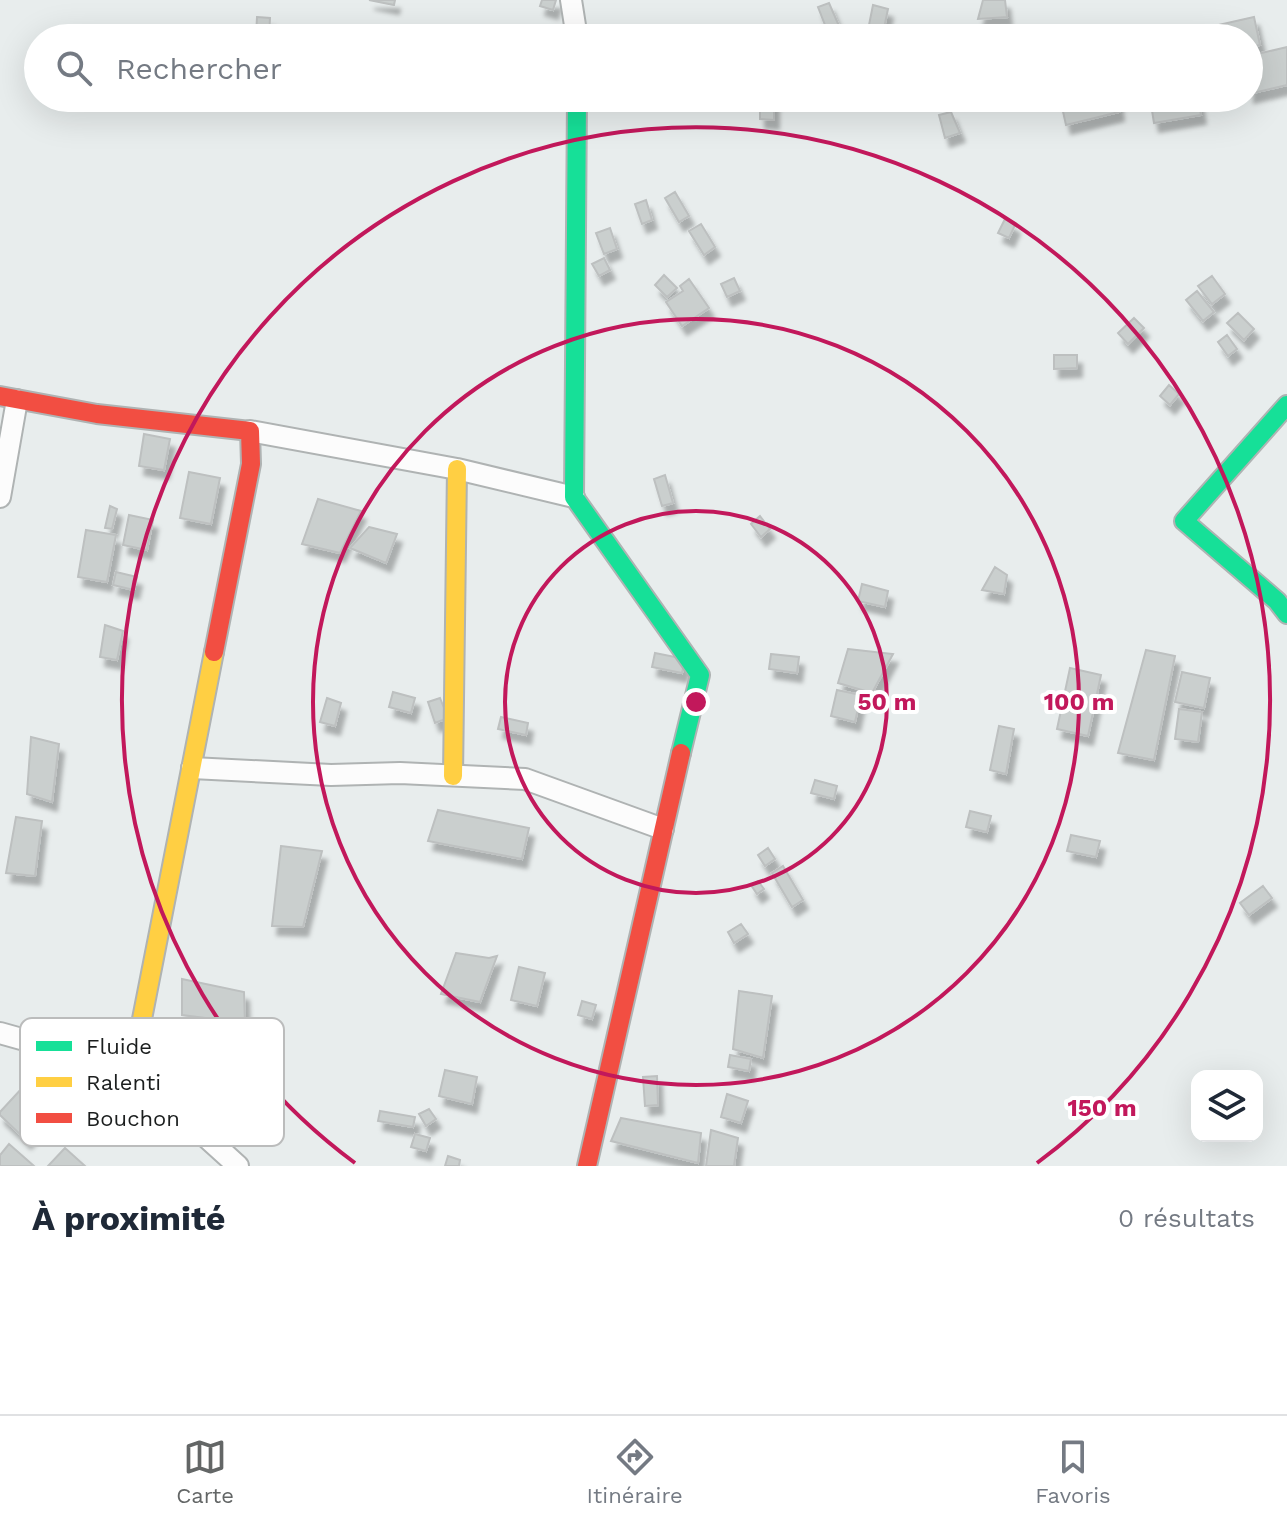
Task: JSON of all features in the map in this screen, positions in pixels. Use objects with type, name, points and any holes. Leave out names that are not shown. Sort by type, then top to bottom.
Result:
[{"type":"street","points":[[571,0],[575,24]]},
{"type":"street","points":[[577,112],[574,497],[700,675],[587,1166]]},
{"type":"street","points":[[0,497],[9,398],[97,414],[250,431],[457,469],[574,497]]},
{"type":"street","points":[[1287,405],[1184,521],[1277,601],[1287,614]]},
{"type":"street","points":[[142,1018],[251,464],[250,431]]},
{"type":"street","points":[[453,776],[457,469]]},
{"type":"street","points":[[192,768],[331,775],[400,773],[525,779],[663,829]]},
{"type":"street","points":[[0,1033],[20,1039]]},
{"type":"street","points":[[216,1146],[238,1166]]},
{"type":"building","points":[[369,0],[395,0],[394,5]]},
{"type":"building","points":[[542,0],[556,0],[553,10],[540,6]]},
{"type":"building","points":[[983,0],[1005,0],[1007,17],[978,19]]},
{"type":"building","points":[[829,3],[838,24],[825,24],[818,7]]},
{"type":"building","points":[[873,5],[888,9],[885,24],[869,24]]},
{"type":"building","points":[[257,17],[270,18],[270,24],[257,24]]},
{"type":"building","points":[[1254,17],[1256,24],[1223,24]]},
{"type":"building","points":[[1287,47],[1287,85],[1263,91],[1263,53]]},
{"type":"building","points":[[760,112],[774,112],[774,120],[760,119]]},
{"type":"building","points":[[951,112],[960,133],[945,138],[939,115]]},
{"type":"building","points":[[1063,112],[1119,112],[1066,125]]},
{"type":"building","points":[[1152,112],[1200,112],[1201,115],[1154,123]]},
{"type":"building","points":[[675,192],[689,216],[679,222],[665,198]]},
{"type":"building","points":[[646,200],[652,220],[642,224],[635,204]]},
{"type":"building","points":[[1005,219],[1015,225],[1009,238],[998,233]]},
{"type":"building","points":[[701,224],[715,247],[704,255],[689,231]]},
{"type":"building","points":[[610,228],[617,249],[604,254],[596,233]]},
{"type":"building","points":[[604,258],[610,270],[599,276],[592,264]]},
{"type":"building","points":[[664,275],[677,288],[667,297],[655,285]]},
{"type":"building","points":[[1212,276],[1225,294],[1212,304],[1198,286]]},
{"type":"building","points":[[734,278],[740,291],[727,297],[721,284]]},
{"type":"building","points":[[689,279],[709,308],[682,326],[666,302],[683,291],[680,286]]},
{"type":"building","points":[[1197,291],[1214,312],[1203,321],[1186,300]]},
{"type":"building","points":[[1238,313],[1254,329],[1244,340],[1227,323]]},
{"type":"building","points":[[1134,318],[1144,328],[1128,344],[1118,333]]},
{"type":"building","points":[[1227,335],[1237,349],[1228,356],[1218,342]]},
{"type":"building","points":[[1054,355],[1077,355],[1077,368],[1054,369]]},
{"type":"building","points":[[1169,385],[1179,394],[1170,405],[1160,396]]},
{"type":"building","points":[[144,434],[170,439],[164,470],[139,466]]},
{"type":"building","points":[[189,472],[220,478],[211,524],[180,518]]},
{"type":"building","points":[[665,475],[673,503],[662,506],[654,479]]},
{"type":"building","points":[[318,499],[361,511],[340,553],[302,544]]},
{"type":"building","points":[[110,506],[117,509],[112,529],[105,528]]},
{"type":"building","points":[[129,515],[153,520],[147,550],[123,545]]},
{"type":"building","points":[[760,516],[770,529],[761,537],[751,524]]},
{"type":"building","points":[[369,527],[397,534],[386,563],[350,548]]},
{"type":"building","points":[[86,530],[116,535],[107,582],[78,577]]},
{"type":"building","points":[[995,567],[1007,575],[1004,594],[982,590]]},
{"type":"building","points":[[116,572],[137,577],[134,590],[113,585]]},
{"type":"building","points":[[862,584],[888,591],[885,607],[858,601]]},
{"type":"building","points":[[105,625],[123,631],[117,660],[100,657]]},
{"type":"building","points":[[848,649],[893,654],[872,693],[838,683]]},
{"type":"building","points":[[1146,650],[1175,656],[1154,760],[1118,753]]},
{"type":"building","points":[[655,653],[685,659],[682,673],[652,667]]},
{"type":"building","points":[[771,654],[799,657],[797,673],[769,669]]},
{"type":"building","points":[[1070,668],[1101,675],[1088,736],[1057,729]]},
{"type":"building","points":[[1182,672],[1210,678],[1204,708],[1175,702]]},
{"type":"building","points":[[837,690],[861,695],[855,722],[831,716]]},
{"type":"building","points":[[393,692],[415,698],[411,713],[389,707]]},
{"type":"building","points":[[327,698],[341,703],[335,726],[320,722]]},
{"type":"building","points":[[440,698],[448,718],[435,723],[428,702]]},
{"type":"building","points":[[1179,709],[1202,712],[1198,742],[1175,739]]},
{"type":"building","points":[[501,717],[528,723],[526,735],[498,729]]},
{"type":"building","points":[[999,726],[1014,729],[1006,774],[990,770]]},
{"type":"building","points":[[31,737],[59,744],[52,802],[27,794]]},
{"type":"building","points":[[815,780],[837,786],[834,799],[811,793]]},
{"type":"building","points":[[438,810],[529,828],[522,859],[428,841]]},
{"type":"building","points":[[970,811],[991,816],[987,832],[966,827]]},
{"type":"building","points":[[16,817],[42,821],[35,876],[6,873]]},
{"type":"building","points":[[1071,835],[1100,841],[1096,857],[1067,851]]},
{"type":"building","points":[[281,846],[322,851],[303,927],[272,926]]},
{"type":"building","points":[[768,848],[775,859],[765,866],[758,855]]},
{"type":"building","points":[[783,866],[803,900],[792,907],[772,873]]},
{"type":"building","points":[[758,881],[764,889],[757,894],[751,885]]},
{"type":"building","points":[[1263,886],[1272,898],[1249,915],[1240,903]]},
{"type":"building","points":[[741,924],[748,934],[734,943],[728,932]]},
{"type":"building","points":[[456,953],[489,958],[497,956],[480,1002],[441,994]]},
{"type":"building","points":[[519,967],[545,973],[537,1006],[511,1000]]},
{"type":"building","points":[[182,979],[244,992],[245,1018],[182,1015]]},
{"type":"building","points":[[739,991],[772,996],[763,1058],[733,1049]]},
{"type":"building","points":[[582,1001],[596,1005],[592,1019],[578,1015]]},
{"type":"building","points":[[730,1055],[751,1059],[749,1071],[728,1067]]},
{"type":"building","points":[[445,1070],[477,1077],[472,1104],[439,1096]]},
{"type":"building","points":[[657,1076],[658,1105],[645,1106],[643,1077]]},
{"type":"building","points":[[20,1090],[20,1134],[0,1115]]},
{"type":"building","points":[[727,1094],[748,1101],[741,1123],[721,1117]]},
{"type":"building","points":[[429,1109],[436,1119],[426,1126],[419,1114]]},
{"type":"building","points":[[380,1111],[415,1117],[413,1127],[378,1121]]},
{"type":"building","points":[[621,1118],[701,1133],[698,1163],[611,1141]]},
{"type":"building","points":[[711,1130],[738,1138],[734,1166],[706,1166]]},
{"type":"building","points":[[415,1134],[430,1138],[426,1151],[411,1147]]},
{"type":"building","points":[[9,1144],[34,1166],[0,1166],[0,1155]]},
{"type":"building","points":[[65,1148],[85,1166],[48,1166]]},
{"type":"building","points":[[448,1156],[460,1160],[459,1166],[445,1166]]},
{"type":"traffic: fast","points":[[577,112],[574,497],[700,675],[681,753]]},
{"type":"traffic: fast","points":[[1287,405],[1184,521],[1277,601],[1287,614]]},
{"type":"traffic: slow","points":[[453,776],[457,469]]},
{"type":"traffic: slow","points":[[142,1018],[214,652]]},
{"type":"traffic: jam","points":[[0,396],[97,414],[250,431],[251,464],[214,652]]},
{"type":"traffic: jam","points":[[587,1166],[681,753]]}]
